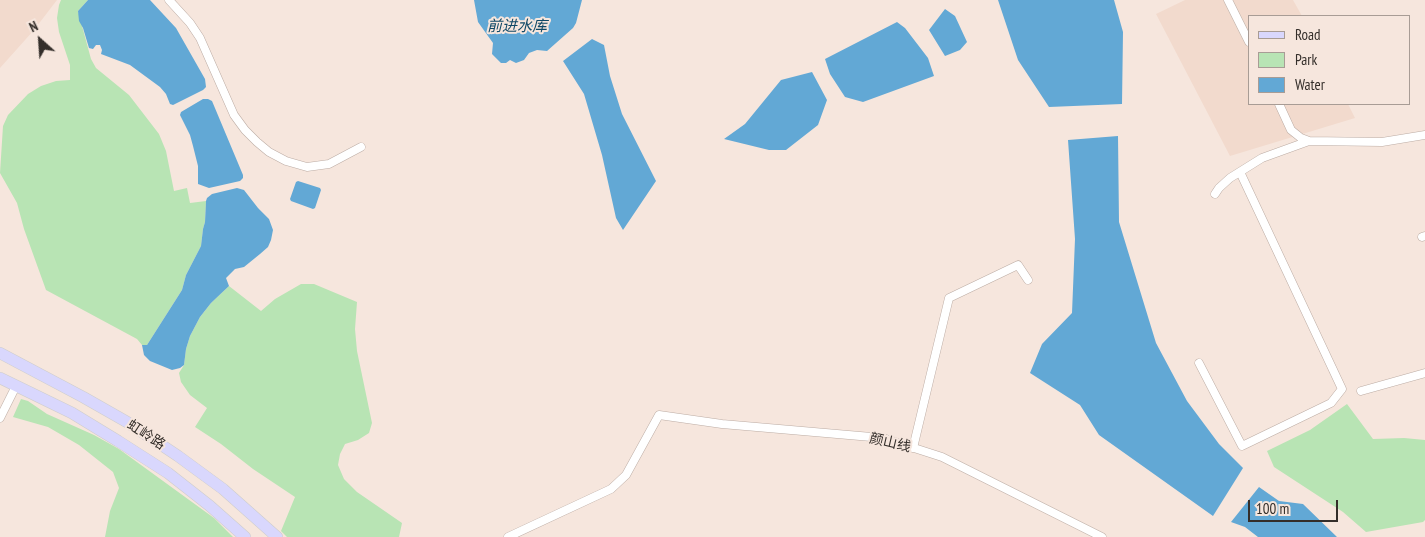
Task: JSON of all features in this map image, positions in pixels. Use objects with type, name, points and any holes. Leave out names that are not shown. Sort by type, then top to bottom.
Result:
[{"type":"main road","name":"虹岭路","points":[[0,353],[83,397],[134,427],[223,489],[277,537]]},
{"type":"main road","name":"虹岭路","points":[[0,378],[72,412],[168,473],[245,537]]},
{"type":"street","points":[[169,0],[190,23],[200,38],[234,115],[244,130],[269,152],[286,161],[307,167],[328,164],[361,147]]},
{"type":"street","points":[[1228,0],[1248,40]]},
{"type":"street","points":[[1279,105],[1291,130],[1301,138],[1309,141],[1382,142],[1425,135]]},
{"type":"street","points":[[1215,194],[1219,188],[1262,158],[1309,141]]},
{"type":"street","points":[[1200,363],[1242,446],[1331,404],[1342,389],[1240,172]]},
{"type":"street","points":[[913,448],[949,298],[1018,264],[1028,280]]},
{"type":"street","points":[[1361,391],[1425,373]]},
{"type":"street","points":[[0,418],[16,386]]},
{"type":"street","name":"颜山线","points":[[508,537],[611,489],[626,475],[658,416],[722,424],[883,438],[942,457],[1102,537]]},
{"type":"shaded area","points":[[0,0],[57,0],[34,30],[0,68]]},
{"type":"shaded area","points":[[1185,0],[1293,0],[1301,15],[1248,15],[1248,105],[1348,105],[1355,118],[1230,156],[1156,14]]},
{"type":"green space","points":[[61,0],[88,0],[78,11],[91,59],[96,68],[129,95],[159,134],[166,151],[174,191],[187,188],[190,203],[206,201],[201,246],[186,275],[182,290],[147,345],[142,345],[137,339],[46,290],[24,229],[17,203],[0,173],[3,126],[8,115],[28,94],[41,86],[56,81],[70,80],[70,65],[59,32],[57,18]]},
{"type":"green space","points":[[301,284],[314,284],[357,302],[355,329],[357,351],[372,423],[369,433],[358,440],[345,444],[340,454],[338,465],[344,479],[357,492],[402,523],[399,537],[287,537],[281,531],[295,497],[195,427],[207,408],[190,395],[181,382],[179,373],[184,365],[190,336],[200,317],[211,303],[229,286],[261,311],[275,299]]},
{"type":"green space","points":[[21,399],[28,401],[47,414],[94,435],[119,449],[214,518],[233,537],[105,537],[110,511],[119,488],[113,472],[79,445],[48,427],[13,417]]},
{"type":"green space","points":[[1347,404],[1373,439],[1404,438],[1425,440],[1425,520],[1423,522],[1366,532],[1343,512],[1274,467],[1267,451],[1310,430]]},
{"type":"water","points":[[88,0],[150,0],[176,28],[205,79],[206,87],[173,105],[170,104],[166,94],[160,87],[130,65],[101,54],[100,45],[96,45],[93,49],[89,48],[79,21],[78,11]]},
{"type":"water","name":"前进水库","points":[[474,0],[582,0],[573,28],[547,51],[537,50],[529,53],[524,60],[516,63],[510,60],[506,63],[501,63],[492,54],[493,43],[478,22]]},
{"type":"water","points":[[998,0],[1114,0],[1123,32],[1122,104],[1049,107],[1018,60]]},
{"type":"water","points":[[945,9],[955,16],[967,42],[960,50],[945,56],[929,30]]},
{"type":"water","points":[[897,22],[905,28],[928,58],[934,76],[863,102],[845,97],[830,74],[825,59]]},
{"type":"water","points":[[592,39],[604,45],[610,76],[622,114],[656,181],[623,230],[616,218],[602,155],[584,94],[563,61]]},
{"type":"water","points":[[812,72],[827,100],[818,125],[786,150],[769,150],[724,139],[745,124],[781,80]]},
{"type":"water","points":[[203,99],[212,101],[243,175],[240,181],[209,188],[198,184],[198,166],[193,146],[180,115],[181,112]]},
{"type":"water","points":[[1118,136],[1119,222],[1156,343],[1187,401],[1219,444],[1243,468],[1213,516],[1099,435],[1080,405],[1030,373],[1042,344],[1072,313],[1075,239],[1068,140]]},
{"type":"water","points":[[298,181],[320,188],[315,208],[313,209],[291,201],[290,199]]},
{"type":"water","points":[[237,188],[244,190],[269,219],[273,230],[268,247],[244,267],[235,269],[226,278],[229,286],[211,303],[200,317],[190,336],[184,365],[172,370],[150,361],[144,355],[142,345],[147,345],[182,290],[186,275],[201,246],[207,198],[212,194]]},
{"type":"water","points":[[1259,487],[1279,501],[1303,504],[1337,537],[1258,537],[1245,527],[1231,522]]}]
